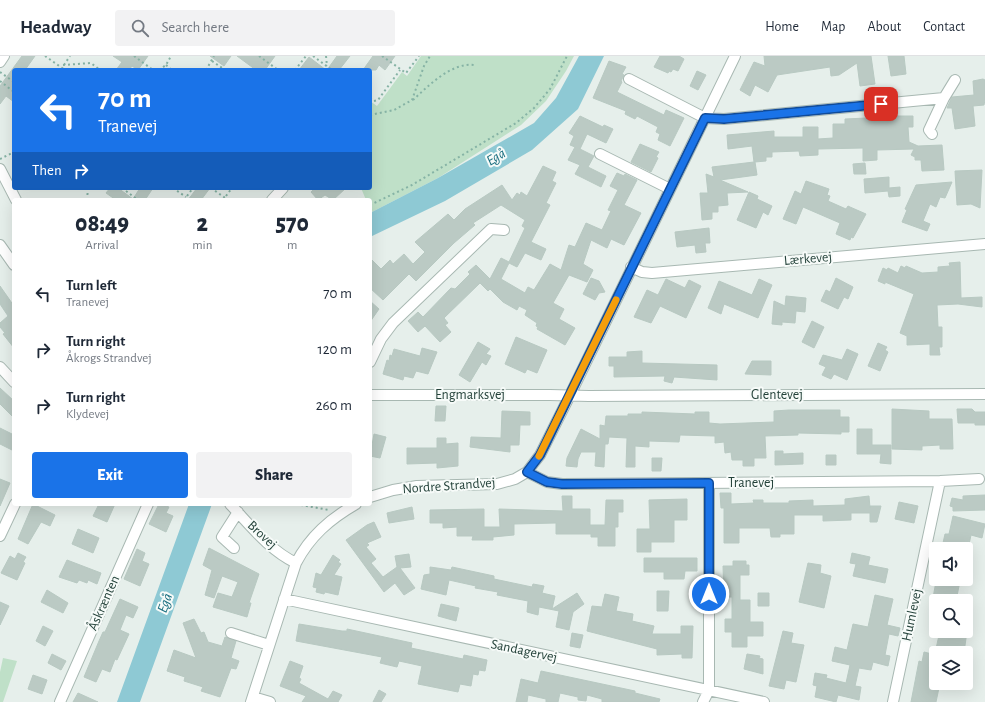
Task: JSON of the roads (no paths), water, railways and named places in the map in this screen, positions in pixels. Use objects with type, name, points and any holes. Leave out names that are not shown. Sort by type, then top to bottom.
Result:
[{"type":"street","points":[[0,62],[4,56]]},
{"type":"street","points":[[527,472],[540,455],[631,267],[736,56]]},
{"type":"street","points":[[629,79],[705,118],[724,119],[944,98]]},
{"type":"street","points":[[932,134],[929,130],[944,98],[955,80]]},
{"type":"street","points":[[600,154],[670,189]]},
{"type":"street","points":[[0,169],[15,198]]},
{"type":"street","points":[[274,198],[281,190]]},
{"type":"street","points":[[372,358],[381,339],[393,323],[491,230],[504,230]]},
{"type":"street","name":"Lærkevej","points":[[631,267],[642,272],[652,273],[985,244]]},
{"type":"street","points":[[0,245],[12,262]]},
{"type":"street","points":[[0,367],[12,380]]},
{"type":"street","name":"Glentevej","points":[[570,395],[985,394]]},
{"type":"street","name":"Engmarksvej","points":[[372,395],[570,395]]},
{"type":"street","name":"Tranevej","points":[[527,472],[547,482],[562,484],[940,481],[979,479]]},
{"type":"street","name":"Nordre Strandvej","points":[[372,496],[393,490],[417,486],[498,484],[515,479],[527,472]]},
{"type":"street","name":"Humlevej","points":[[893,702],[940,481]]},
{"type":"street","points":[[703,702],[709,690],[709,483]]},
{"type":"street","points":[[0,536],[3,520],[14,506]]},
{"type":"street","name":"Åskrænten","points":[[60,702],[147,506]]},
{"type":"street","name":"Brovej","points":[[232,506],[261,537],[288,559],[296,563]]},
{"type":"street","points":[[270,702],[252,700],[296,563],[312,537],[324,525],[352,506]]},
{"type":"street","points":[[234,548],[222,537],[238,512]]},
{"type":"street","name":"Sandagervej","points":[[284,599],[764,702]]},
{"type":"street","points":[[231,632],[269,645]]},
{"type":"water","name":"Egå","points":[[579,56],[604,56],[578,109],[532,150],[445,201],[372,236],[372,212],[438,178],[534,123],[556,98]]},
{"type":"water","name":"Egå","points":[[188,506],[211,506],[140,702],[117,702]]}]
